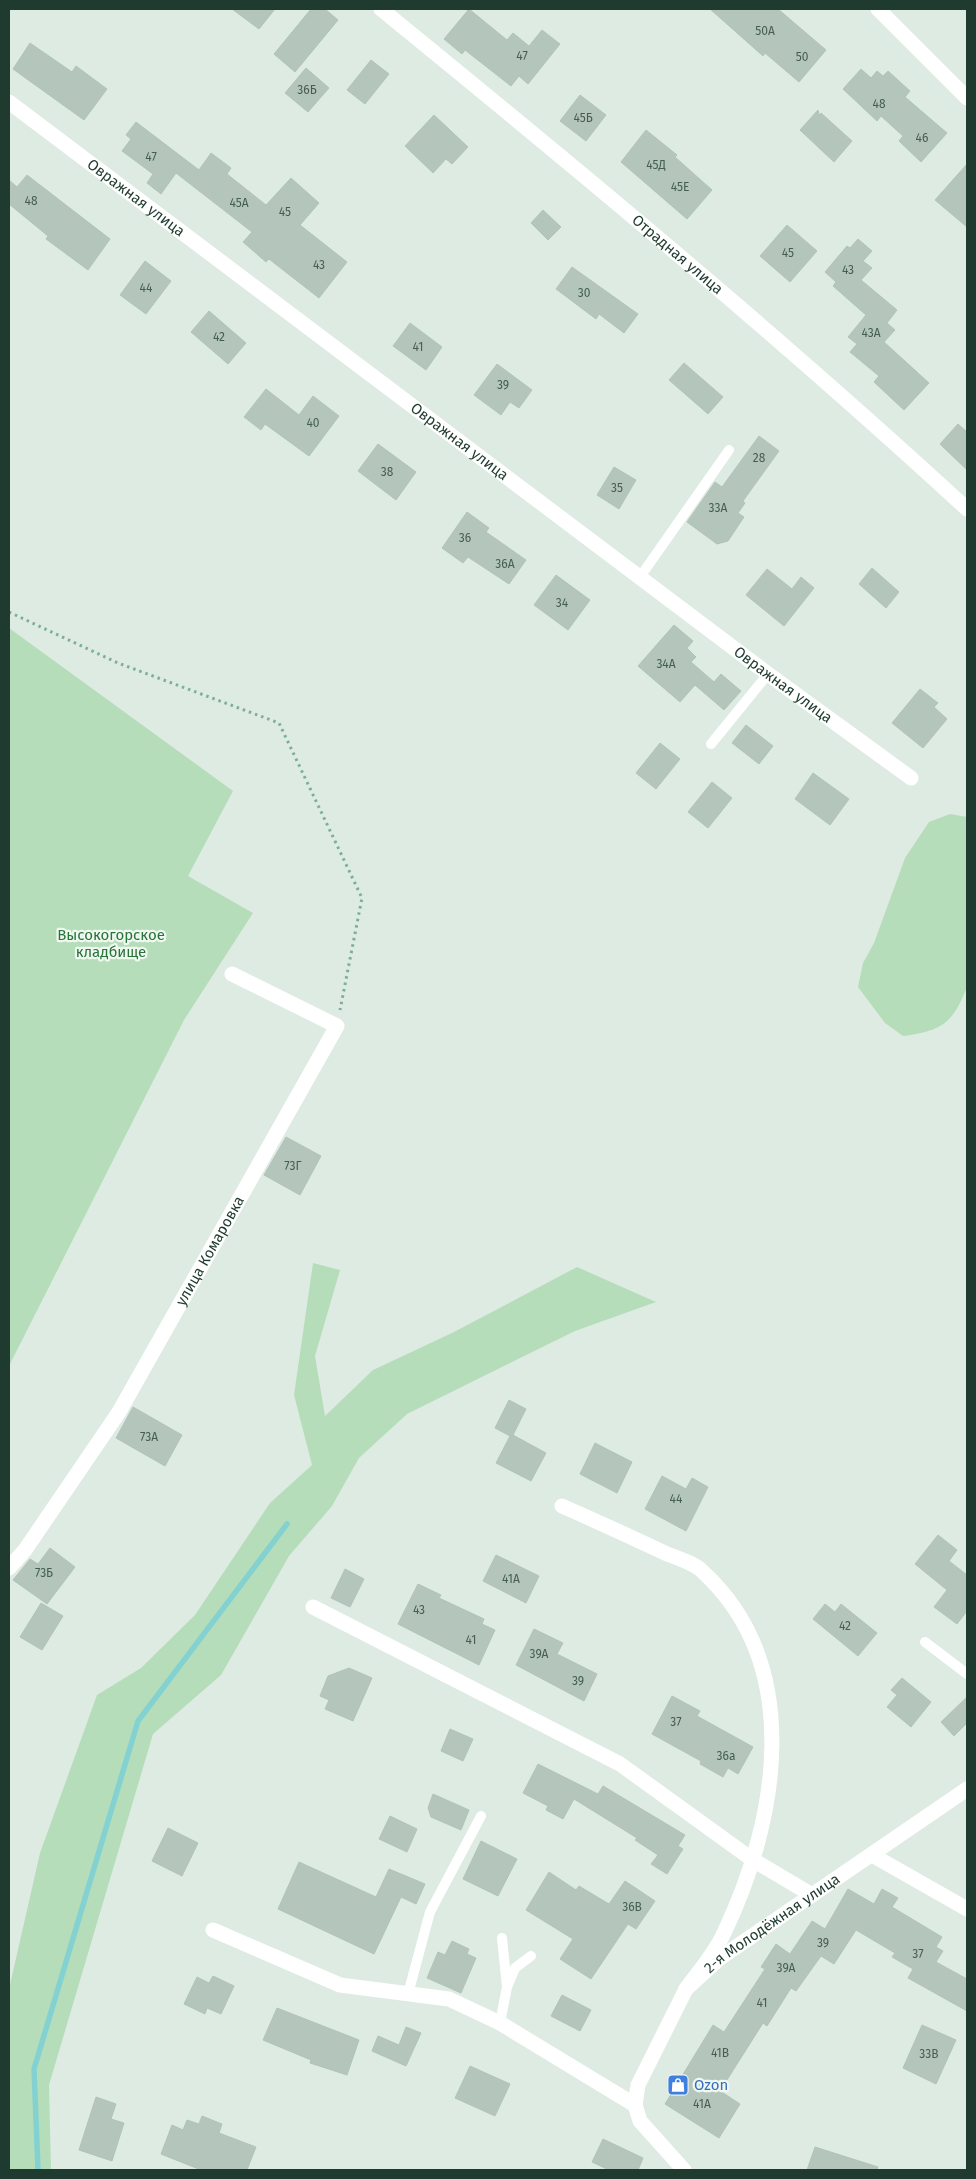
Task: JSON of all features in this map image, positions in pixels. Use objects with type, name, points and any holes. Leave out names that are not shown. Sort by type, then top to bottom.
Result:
[{"type":"street","name":"Отрадная улица","points":[[381,9],[548,145],[831,385],[967,509]]},
{"type":"street","points":[[878,9],[967,98]]},
{"type":"street","name":"Овражная улица","points":[[9,102],[768,674],[911,778]]},
{"type":"street","points":[[232,974],[337,1026]]},
{"type":"street","name":"улица Комаровка","points":[[9,1568],[25,1550],[119,1412],[337,1026]]},
{"type":"street","points":[[562,1506],[700,1569],[722,1592],[743,1620],[763,1669],[771,1718],[773,1758],[753,1860],[724,1934],[686,1990]]},
{"type":"street","points":[[313,1607],[620,1764],[753,1860],[812,1895]]},
{"type":"street","name":"2-я Молодёжная улица","points":[[635,2106],[638,2085],[686,1990],[720,1958],[967,1789]]},
{"type":"street","points":[[872,1855],[967,1909]]},
{"type":"street","points":[[213,1930],[340,1985],[449,2000],[500,2023],[635,2106],[640,2121],[684,2170]]},
{"type":"lane","points":[[640,576],[729,450]]},
{"type":"lane","points":[[711,744],[768,674]]},
{"type":"lane","points":[[925,1642],[967,1674]]},
{"type":"lane","points":[[408,1994],[430,1912],[481,1816]]},
{"type":"lane","points":[[502,1938],[507,1988]]},
{"type":"lane","points":[[500,2023],[507,1988],[516,1968],[531,1956]]},
{"type":"path","points":[[9,612],[118,663],[279,723],[362,898],[337,1026]]},
{"type":"green space","name":"Высокогорское кладбище","points":[[9,628],[233,791],[188,876],[253,913],[184,1020],[9,1366]]},
{"type":"green space","points":[[950,814],[967,817],[967,987],[957,1009],[944,1023],[937,1028],[903,1036],[885,1023],[858,987],[863,963],[874,943],[905,858],[929,822]]},
{"type":"green space","points":[[313,1263],[340,1270],[315,1356],[325,1416],[373,1370],[454,1332],[577,1267],[656,1302],[575,1331],[407,1414],[359,1458],[332,1506],[289,1556],[221,1675],[153,1734],[49,2085],[51,2170],[9,2170],[9,1989],[40,1853],[97,1695],[141,1668],[195,1615],[270,1503],[312,1465],[294,1395]]},
{"type":"building","points":[[232,9],[275,9],[259,29]]},
{"type":"building","points":[[311,9],[325,9],[338,20],[295,72],[274,54]]},
{"type":"building","points":[[469,9],[507,40],[513,33],[529,46],[542,30],[560,44],[528,84],[519,76],[511,86],[465,50],[462,54],[444,39]]},
{"type":"building","points":[[710,9],[778,9],[826,50],[799,82],[765,53],[763,56]]},
{"type":"building","points":[[30,43],[72,72],[76,66],[107,89],[84,120],[13,69]]},
{"type":"building","points":[[371,60],[389,74],[365,104],[347,90]]},
{"type":"building","points":[[306,68],[329,88],[308,112],[285,93]]},
{"type":"building","points":[[861,69],[871,78],[877,71],[883,76],[888,71],[910,91],[905,97],[947,133],[921,162],[899,141],[903,136],[881,116],[877,121],[843,89]]},
{"type":"building","points":[[580,95],[606,115],[586,141],[560,121]]},
{"type":"building","points":[[818,110],[819,115],[821,113],[852,141],[834,162],[800,130]]},
{"type":"building","points":[[434,115],[468,147],[452,164],[446,159],[433,173],[405,146]]},
{"type":"building","points":[[136,122],[199,170],[211,153],[231,168],[227,174],[266,205],[291,178],[319,203],[300,225],[347,262],[319,298],[269,259],[266,262],[243,242],[252,232],[176,173],[161,194],[147,183],[153,174],[122,151],[131,139],[126,135]]},
{"type":"building","points":[[646,130],[677,155],[675,157],[712,190],[687,219],[621,162]]},
{"type":"building","points":[[967,164],[967,227],[935,200]]},
{"type":"building","points":[[27,175],[110,239],[88,270],[46,239],[48,236],[9,204],[9,180],[17,187]]},
{"type":"building","points":[[543,210],[561,227],[548,240],[531,223]]},
{"type":"building","points":[[787,225],[817,251],[790,282],[760,256]]},
{"type":"building","points":[[858,239],[872,251],[863,261],[872,268],[861,280],[897,310],[887,323],[895,330],[884,342],[929,383],[904,410],[874,382],[879,376],[850,352],[857,344],[848,337],[866,315],[833,286],[836,282],[825,272],[847,246],[850,248]]},
{"type":"building","points":[[145,261],[171,281],[146,314],[120,295]]},
{"type":"building","points":[[572,267],[638,314],[624,333],[599,314],[596,319],[556,289]]},
{"type":"building","points":[[209,311],[246,343],[228,364],[191,332]]},
{"type":"building","points":[[410,323],[442,347],[426,370],[393,346]]},
{"type":"building","points":[[684,363],[723,397],[708,414],[669,380]]},
{"type":"building","points":[[497,364],[532,390],[519,408],[510,402],[501,415],[474,395]]},
{"type":"building","points":[[266,389],[299,415],[313,396],[339,416],[309,456],[265,424],[261,430],[244,417]]},
{"type":"building","points":[[958,424],[967,432],[967,470],[940,444]]},
{"type":"building","points":[[759,436],[779,451],[743,501],[745,503],[738,513],[744,517],[728,541],[717,544],[687,522],[715,482],[722,487]]},
{"type":"building","points":[[378,444],[416,472],[396,500],[358,471]]},
{"type":"building","points":[[614,467],[636,480],[619,509],[597,495]]},
{"type":"building","points":[[467,512],[489,528],[486,532],[526,560],[509,584],[468,557],[463,563],[442,548]]},
{"type":"building","points":[[872,568],[899,592],[886,608],[859,584]]},
{"type":"building","points":[[767,569],[792,589],[801,577],[814,588],[784,626],[746,595]]},
{"type":"building","points":[[556,575],[590,600],[568,630],[534,605]]},
{"type":"building","points":[[674,625],[693,641],[687,648],[696,657],[691,662],[714,682],[721,674],[741,691],[724,710],[695,685],[680,702],[638,666]]},
{"type":"building","points":[[920,689],[938,703],[934,707],[947,719],[923,748],[892,723]]},
{"type":"building","points":[[746,725],[773,746],[759,764],[732,743]]},
{"type":"building","points":[[660,743],[680,759],[656,789],[636,773]]},
{"type":"building","points":[[813,773],[849,799],[830,825],[795,799]]},
{"type":"building","points":[[712,782],[732,798],[708,828],[688,812]]},
{"type":"building","points":[[286,1137],[321,1156],[300,1195],[264,1175]]},
{"type":"building","points":[[509,1400],[526,1409],[513,1435],[546,1453],[531,1481],[496,1463],[510,1436],[495,1428]]},
{"type":"building","points":[[133,1407],[182,1435],[165,1466],[116,1438]]},
{"type":"building","points":[[595,1443],[632,1462],[617,1493],[580,1474]]},
{"type":"building","points":[[662,1476],[686,1489],[692,1478],[708,1487],[686,1531],[645,1509]]},
{"type":"building","points":[[938,1535],[957,1550],[949,1561],[967,1575],[967,1611],[957,1624],[934,1607],[947,1590],[915,1564]]},
{"type":"building","points":[[50,1548],[75,1567],[47,1604],[13,1580],[30,1559],[38,1564]]},
{"type":"building","points":[[496,1555],[539,1576],[526,1603],[483,1581]]},
{"type":"building","points":[[345,1569],[364,1579],[350,1607],[331,1598]]},
{"type":"building","points":[[418,1584],[441,1595],[439,1598],[484,1619],[482,1624],[495,1630],[479,1665],[398,1624]]},
{"type":"building","points":[[41,1603],[63,1616],[42,1650],[20,1637]]},
{"type":"building","points":[[825,1604],[835,1612],[841,1604],[877,1633],[858,1656],[813,1619]]},
{"type":"building","points":[[534,1629],[563,1643],[557,1654],[597,1674],[584,1701],[516,1665]]},
{"type":"building","points":[[349,1668],[372,1678],[353,1721],[325,1709],[329,1700],[320,1696],[328,1676]]},
{"type":"building","points":[[902,1678],[931,1702],[911,1727],[887,1707],[897,1695],[891,1690]]},
{"type":"building","points":[[672,1696],[700,1711],[697,1716],[753,1747],[738,1774],[728,1768],[723,1777],[700,1764],[701,1761],[652,1734]]},
{"type":"building","points":[[967,1697],[967,1723],[954,1736],[941,1722]]},
{"type":"building","points":[[450,1729],[473,1739],[463,1761],[441,1751]]},
{"type":"building","points":[[538,1764],[598,1794],[603,1786],[685,1835],[678,1846],[683,1849],[667,1874],[651,1864],[658,1855],[635,1840],[637,1838],[574,1799],[563,1819],[546,1810],[548,1806],[523,1793]]},
{"type":"building","points":[[433,1794],[469,1810],[461,1830],[431,1817],[428,1808]]},
{"type":"building","points":[[390,1816],[417,1829],[407,1852],[379,1839]]},
{"type":"building","points":[[168,1828],[198,1843],[182,1876],[152,1861]]},
{"type":"building","points":[[481,1841],[517,1859],[498,1896],[463,1879]]},
{"type":"building","points":[[299,1862],[376,1897],[389,1869],[425,1884],[416,1904],[401,1897],[374,1954],[278,1909]]},
{"type":"building","points":[[549,1872],[576,1890],[579,1886],[609,1904],[625,1881],[655,1901],[636,1929],[628,1924],[591,1979],[560,1959],[573,1939],[526,1910]]},
{"type":"building","points":[[848,1889],[874,1904],[882,1889],[898,1898],[892,1907],[942,1937],[936,1947],[943,1951],[936,1962],[967,1979],[967,2011],[908,1978],[913,1969],[892,1957],[895,1953],[856,1930],[834,1964],[821,1956],[796,1991],[791,1988],[767,2026],[763,2023],[720,2091],[740,2104],[719,2138],[665,2104],[713,2025],[724,2032],[765,1969],[761,1967],[776,1944],[790,1954],[812,1921],[825,1929]]},
{"type":"building","points":[[452,1941],[469,1949],[467,1954],[476,1958],[461,1993],[427,1978],[438,1952],[445,1955]]},
{"type":"building","points":[[213,1976],[234,1986],[221,2014],[207,2008],[205,2014],[184,2004],[197,1977],[209,1983]]},
{"type":"building","points":[[562,1995],[591,2010],[580,2031],[551,2016]]},
{"type":"building","points":[[277,2008],[359,2040],[347,2075],[310,2063],[311,2060],[263,2040]]},
{"type":"building","points":[[922,2025],[956,2040],[936,2084],[903,2068]]},
{"type":"building","points":[[406,2027],[421,2033],[406,2066],[372,2051],[378,2036],[399,2045]]},
{"type":"building","points":[[470,2066],[510,2084],[495,2116],[455,2098]]},
{"type":"building","points":[[96,2097],[116,2104],[111,2119],[124,2123],[112,2161],[79,2150]]},
{"type":"building","points":[[202,2116],[222,2124],[219,2133],[256,2147],[247,2170],[201,2170],[161,2154],[172,2125],[183,2130],[187,2120],[199,2124]]},
{"type":"building","points":[[603,2139],[643,2158],[638,2170],[609,2170],[592,2162]]},
{"type":"building","points":[[815,2147],[878,2167],[877,2170],[807,2170]]},
{"type":"waterway","points":[[38,2170],[34,2069],[138,1721],[287,1524]]},
{"type":"place","name":"Ozon","points":[[678,2085]]}]
